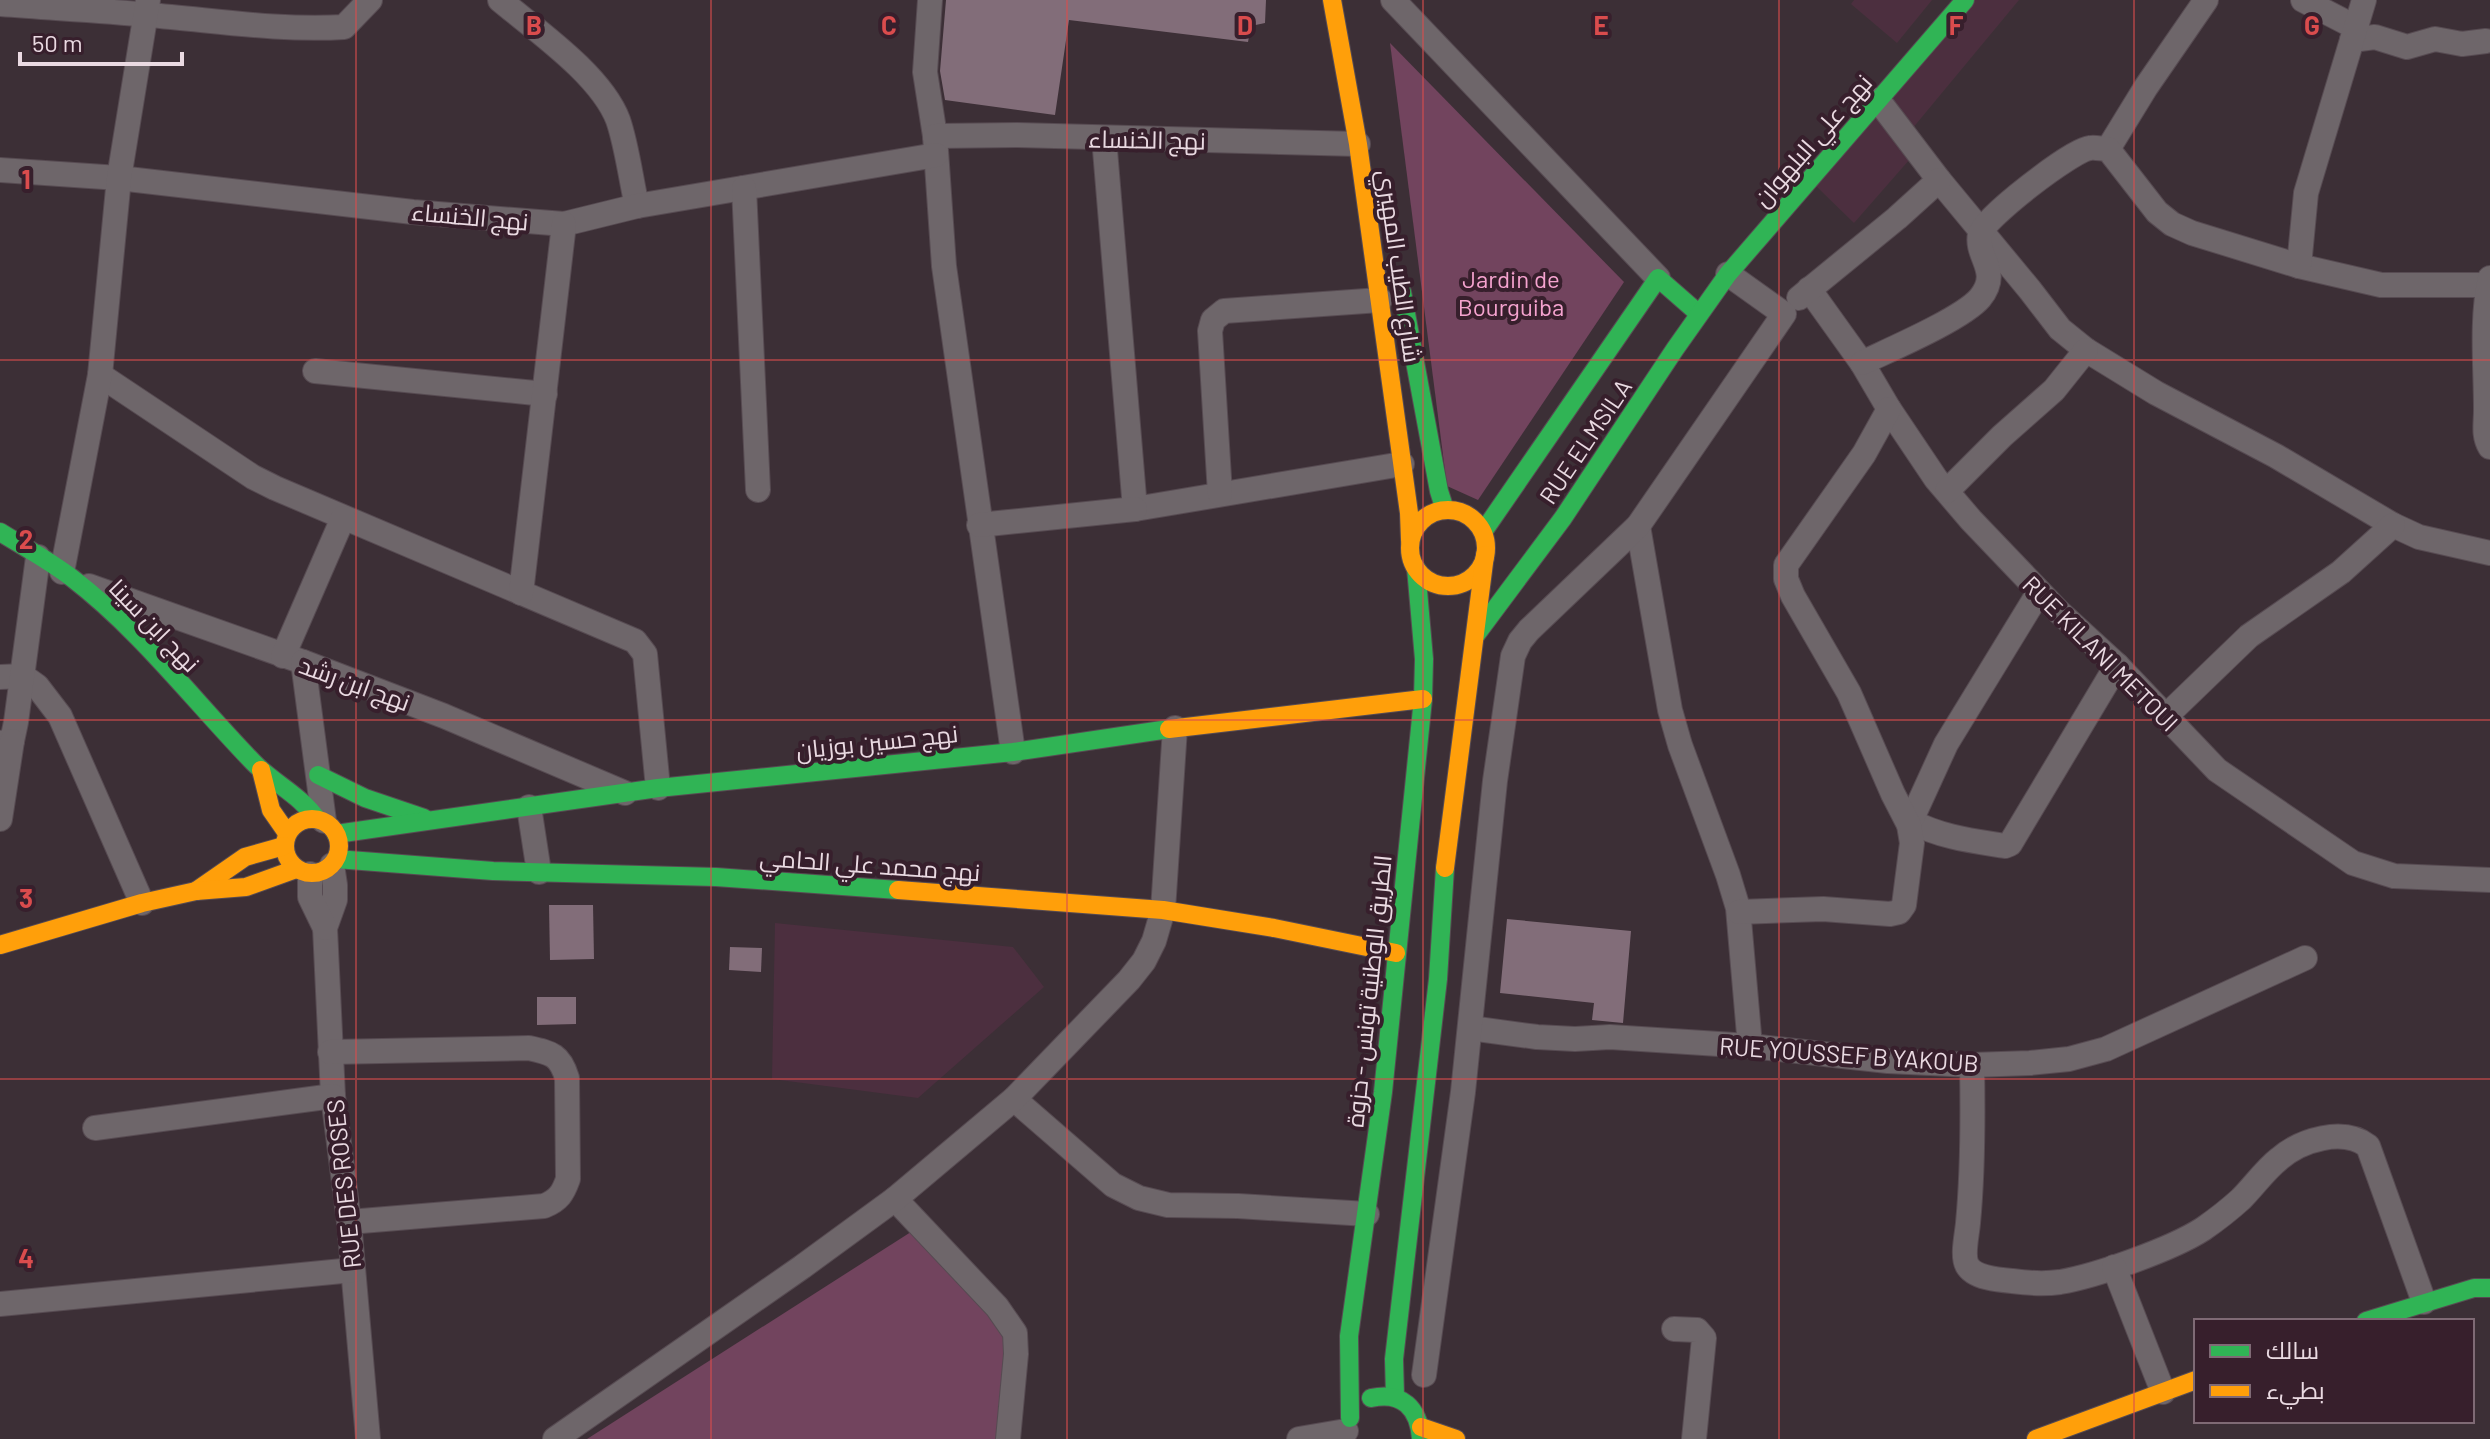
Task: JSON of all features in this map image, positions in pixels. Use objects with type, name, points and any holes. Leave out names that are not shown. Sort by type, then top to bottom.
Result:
[{"type":"street","points":[[340,0],[344,27]]},
{"type":"street","points":[[0,4],[147,7],[266,26],[344,27],[370,0]]},
{"type":"street","points":[[500,0],[568,57],[606,99],[618,120],[637,206]]},
{"type":"street","points":[[930,0],[925,72],[936,145],[944,266],[1013,752]]},
{"type":"street","name":"شارع الطيب المهيري","points":[[1332,0],[1358,144],[1409,513],[1410,540]]},
{"type":"street","points":[[1393,0],[1658,278],[1698,313]]},
{"type":"street","name":"نهج علي البلهوان","points":[[1698,313],[1728,274],[1965,0]]},
{"type":"street","points":[[2108,149],[2206,0]]},
{"type":"street","points":[[2303,0],[2354,34],[2407,47],[2435,39],[2456,44],[2489,40]]},
{"type":"street","points":[[2299,266],[2306,193],[2364,0]]},
{"type":"street","points":[[70,578],[100,375],[119,178],[147,7]]},
{"type":"street","points":[[1878,100],[2060,329],[2086,350],[2156,393],[2276,456],[2393,525],[2419,537],[2490,553]]},
{"type":"street","points":[[1104,138],[1135,509]]},
{"type":"street","name":"نهج الخنساء","points":[[0,170],[119,178],[413,212],[564,224],[637,206],[744,188],[936,145],[1104,138],[1358,144]]},
{"type":"street","points":[[1862,363],[1970,307],[1982,296],[1989,277],[1979,242],[1981,230],[2013,200],[2068,157],[2088,148],[2108,149],[2157,212],[2172,224],[2192,233],[2299,266],[2381,285],[2489,282],[2483,346],[2485,438],[2490,447]]},
{"type":"street","points":[[1424,1375],[1470,1028],[1495,781],[1513,656],[1529,630],[1638,526],[1784,314],[1809,289],[1939,180]]},
{"type":"street","points":[[744,188],[758,490]]},
{"type":"street","points":[[521,593],[564,224]]},
{"type":"street","name":"شارع الطيب المهيري","points":[[1398,267],[1445,510]]},
{"type":"street","points":[[1728,274],[1784,314]]},
{"type":"street","points":[[1483,532],[1658,278]]},
{"type":"street","name":"RUE KILANI METOUI","points":[[1809,289],[1947,491],[2039,592],[2117,665],[2217,770],[2353,863],[2394,876],[2490,880]]},
{"type":"street","points":[[1220,494],[1210,331],[1213,320],[1224,311],[1380,300]]},
{"type":"street","name":"RUE ELMSILA","points":[[1475,636],[1581,492],[1698,313]]},
{"type":"street","points":[[1947,491],[2054,390],[2086,350]]},
{"type":"street","points":[[315,371],[545,394]]},
{"type":"street","points":[[100,375],[253,477],[640,645],[645,654],[658,788]]},
{"type":"street","points":[[1739,912],[1823,909],[1890,914],[1899,912],[1904,905],[1912,843],[1910,823],[1893,794],[1849,693],[1786,579],[1786,565],[1864,454],[1889,409]]},
{"type":"street","points":[[979,525],[1135,509],[1402,464]]},
{"type":"street","points":[[1395,1396],[1394,1359],[1438,979],[1444,876],[1475,636],[1485,555],[1486,543],[1483,532],[1471,518],[1463,513],[1445,510],[1422,519],[1410,540],[1416,568],[1433,582],[1444,586],[1455,585],[1475,575],[1485,555]]},
{"type":"street","points":[[0,945],[142,903],[196,891],[246,887],[319,867],[339,851],[326,825],[293,659],[343,518]]},
{"type":"street","points":[[2165,717],[2249,636],[2341,572],[2393,525]]},
{"type":"street","points":[[1638,526],[1670,710],[1739,912],[1750,1046]]},
{"type":"street","name":"نهج ابن سينا","points":[[0,532],[70,578],[118,618],[261,770],[299,796],[326,825]]},
{"type":"street","points":[[0,819],[11,676],[38,557]]},
{"type":"street","name":"الطريق الوطنية تونس - حزوة","points":[[1348,1429],[1349,1336],[1383,1092],[1423,699],[1424,659],[1416,568]]},
{"type":"street","name":"نهج ابن رشد","points":[[70,578],[444,716],[626,794]]},
{"type":"street","points":[[1910,823],[1946,744],[2039,592]]},
{"type":"street","points":[[1910,823],[1954,836],[2005,846],[2010,844],[2117,665]]},
{"type":"street","points":[[11,676],[37,686],[60,716],[142,903]]},
{"type":"street","name":"نهج حسين بوزيان","points":[[326,825],[431,820],[658,788],[1013,752],[1175,728],[1423,699]]},
{"type":"street","points":[[555,1439],[895,1199],[1014,1099],[1129,980],[1154,941],[1163,910],[1175,728]]},
{"type":"street","name":"نهج ابن سينا","points":[[261,770],[266,798],[286,839]]},
{"type":"street","points":[[318,775],[365,798],[431,820]]},
{"type":"street","points":[[529,807],[539,872]]},
{"type":"street","points":[[196,891],[230,865],[286,839],[295,824],[305,819],[326,825]]},
{"type":"street","points":[[286,839],[289,863],[319,867]]},
{"type":"street","name":"نهج محمد علي الحامي","points":[[319,867],[716,877],[1163,910],[1274,928],[1396,953]]},
{"type":"street","name":"RUE DES ROSES","points":[[319,867],[310,897],[325,928],[333,1096],[349,1222],[368,1439]]},
{"type":"street","name":"RUE YOUSSEF B YAKOUB","points":[[1470,1028],[1537,1037],[1610,1037],[1750,1046],[1888,1061],[1972,1065],[2069,1059],[2106,1049],[2305,958]]},
{"type":"street","points":[[330,1052],[529,1048],[549,1052],[563,1063],[567,1078],[568,1179],[556,1201],[544,1206],[349,1222]]},
{"type":"street","points":[[1972,1065],[1971,1195],[1965,1251],[1966,1264],[1973,1271],[1996,1279],[2025,1283],[2061,1281],[2161,1250],[2201,1230],[2239,1201],[2280,1158],[2310,1143],[2331,1136],[2346,1136],[2368,1146],[2424,1302]]},
{"type":"street","points":[[95,1128],[333,1096]]},
{"type":"street","points":[[1014,1099],[1113,1185],[1139,1198],[1168,1205],[1367,1214]]},
{"type":"street","points":[[895,1199],[976,1284],[1015,1333],[1008,1439]]},
{"type":"street","points":[[2114,1267],[2163,1392]]},
{"type":"street","points":[[0,1304],[353,1270]]},
{"type":"street","points":[[2372,1319],[2474,1288],[2490,1288]]},
{"type":"street","points":[[1674,1329],[1697,1330],[1704,1338],[1694,1439]]},
{"type":"street","points":[[2036,1439],[2194,1381]]},
{"type":"street","points":[[1299,1439],[1348,1429],[1356,1408],[1377,1396],[1395,1396],[1415,1412],[1421,1433],[1456,1439]]},
{"type":"shaded area","points":[[1854,0],[1932,0],[1897,43],[1851,4]]},
{"type":"shaded area","points":[[1964,0],[2019,0],[1912,129],[1885,98]]},
{"type":"shaded area","points":[[1872,108],[1910,159],[1854,223],[1816,186]]},
{"type":"shaded area","points":[[775,923],[1013,947],[1044,987],[918,1098],[772,1079]]},
{"type":"green space","name":"Jardin de Bourguiba","points":[[1390,43],[1624,282],[1478,500],[1447,486]]},
{"type":"green space","points":[[914,1230],[993,1316],[1008,1343],[1002,1439],[587,1439]]},
{"type":"building","points":[[946,0],[1266,0],[1265,23],[1251,26],[1248,42],[1069,20],[1055,115],[945,100],[940,71]]},
{"type":"building","points":[[549,905],[593,905],[594,959],[550,960]]},
{"type":"building","points":[[1507,919],[1631,931],[1623,1023],[1592,1020],[1594,1003],[1500,993]]},
{"type":"building","points":[[730,947],[762,948],[761,972],[729,970]]},
{"type":"building","points":[[537,997],[576,997],[576,1024],[537,1025]]},
{"type":"traffic: fast","points":[[1475,636],[1563,518],[1728,274],[1965,0]]},
{"type":"traffic: fast","points":[[1483,532],[1658,278],[1698,313]]},
{"type":"traffic: fast","points":[[1402,292],[1445,510]]},
{"type":"traffic: fast","points":[[0,532],[55,566],[97,598],[144,643],[253,762],[303,803],[317,819]]},
{"type":"traffic: fast","points":[[1350,1418],[1349,1336],[1383,1092],[1423,699],[1424,659],[1416,568]]},
{"type":"traffic: fast","points":[[336,834],[658,788],[1013,752],[1169,729]]},
{"type":"traffic: fast","points":[[318,775],[365,798],[424,818]]},
{"type":"traffic: fast","points":[[336,859],[493,871],[716,877],[898,890]]},
{"type":"traffic: fast","points":[[1395,1396],[1394,1359],[1438,979],[1445,868]]},
{"type":"traffic: fast","points":[[2373,1319],[2474,1288],[2490,1288]]},
{"type":"traffic: fast","points":[[1371,1398],[1392,1397],[1407,1404],[1417,1419],[1421,1439]]},
{"type":"traffic: slow","points":[[1332,0],[1358,144],[1409,513],[1410,540]]},
{"type":"traffic: slow","points":[[1448,510],[1463,513],[1475,521],[1483,533],[1486,548],[1483,563],[1475,575],[1463,583],[1448,586],[1433,583],[1421,575],[1413,563],[1410,548],[1413,533],[1421,521],[1433,513],[1448,510]]},
{"type":"traffic: slow","points":[[1445,868],[1485,555]]},
{"type":"traffic: slow","points":[[1169,729],[1423,699]]},
{"type":"traffic: slow","points":[[261,770],[271,810],[287,833]]},
{"type":"traffic: slow","points":[[312,819],[323,821],[331,827],[337,835],[339,846],[337,857],[331,865],[323,871],[312,873],[301,871],[293,865],[287,857],[285,846],[287,835],[293,827],[301,821],[312,819]]},
{"type":"traffic: slow","points":[[196,891],[245,857],[284,846]]},
{"type":"traffic: slow","points":[[0,945],[142,903],[196,891],[246,887],[296,869]]},
{"type":"traffic: slow","points":[[898,890],[1163,910],[1274,928],[1396,953]]},
{"type":"traffic: slow","points":[[2036,1439],[2194,1381]]},
{"type":"traffic: slow","points":[[1421,1427],[1456,1439]]}]
